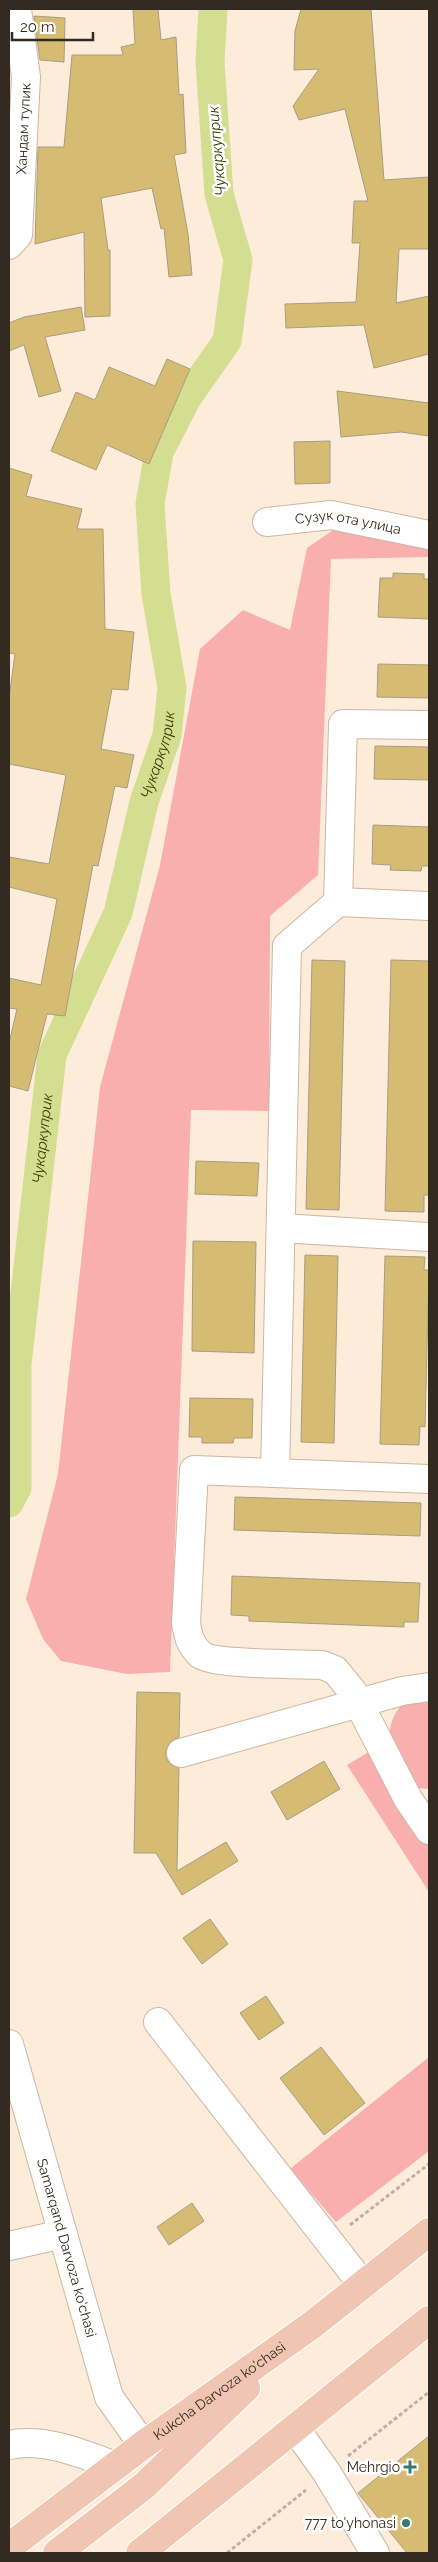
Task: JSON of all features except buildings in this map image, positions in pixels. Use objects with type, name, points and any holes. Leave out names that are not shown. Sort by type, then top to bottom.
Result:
[{"type":"main road","name":"Kukcha Darvoza ko'chasi","points":[[12,2544],[143,2445],[312,2324],[429,2232]]},
{"type":"main road","points":[[140,2553],[429,2320]]},
{"type":"main road","points":[[57,2553],[144,2486],[312,2324]]},
{"type":"street","name":"Хандам тупик","points":[[9,245],[18,235],[26,77],[17,9]]},
{"type":"street","name":"Сузук ота улица","points":[[267,522],[331,515],[429,535]]},
{"type":"street","points":[[338,902],[343,724],[429,725]]},
{"type":"street","points":[[275,1473],[287,946],[338,902],[429,906]]},
{"type":"street","points":[[281,1228],[429,1237]]},
{"type":"street","points":[[429,1479],[194,1470],[186,1623],[190,1642],[201,1655],[218,1660],[322,1665],[335,1670],[353,1692],[408,1799],[429,1830]]},
{"type":"street","points":[[181,1753],[402,1691],[429,1687]]},
{"type":"street","points":[[158,2022],[330,2240],[363,2285]]},
{"type":"street","name":"Samarqand Darvoza ko'chasi","points":[[9,2044],[109,2397],[143,2445]]},
{"type":"street","points":[[9,2246],[63,2234]]},
{"type":"street","points":[[295,2428],[327,2473],[375,2553]]},
{"type":"street","points":[[9,2445],[22,2442],[53,2446],[116,2466]]},
{"type":"path","points":[[330,2240],[429,2164]]},
{"type":"shaded area","points":[[339,526],[429,541],[429,557],[331,559],[318,875],[270,916],[269,1111],[191,1110],[170,1672],[127,1674],[61,1661],[43,1639],[26,1599],[58,1474],[100,1087],[160,865],[200,649],[243,610],[290,630],[307,548]]},
{"type":"shaded area","points":[[429,1695],[429,1789],[419,1788],[388,1740],[392,1721],[399,1708],[411,1700]]},
{"type":"shaded area","points":[[372,1750],[429,1841],[429,1892],[347,1765]]},
{"type":"shaded area","points":[[429,2057],[429,2151],[336,2222],[290,2169]]},
{"type":"waterway","name":"Чукаркуприк","points":[[9,1503],[17,1488],[17,1364],[52,1055],[118,913],[144,802],[167,735],[172,688],[156,594],[150,504],[159,452],[187,398],[227,341],[238,260],[219,194],[210,62],[213,9]]},
{"type":"place","name":"Mehrgio","points":[[410,2467]]},
{"type":"place","name":"777 to'yhonasi","points":[[406,2523]]}]
